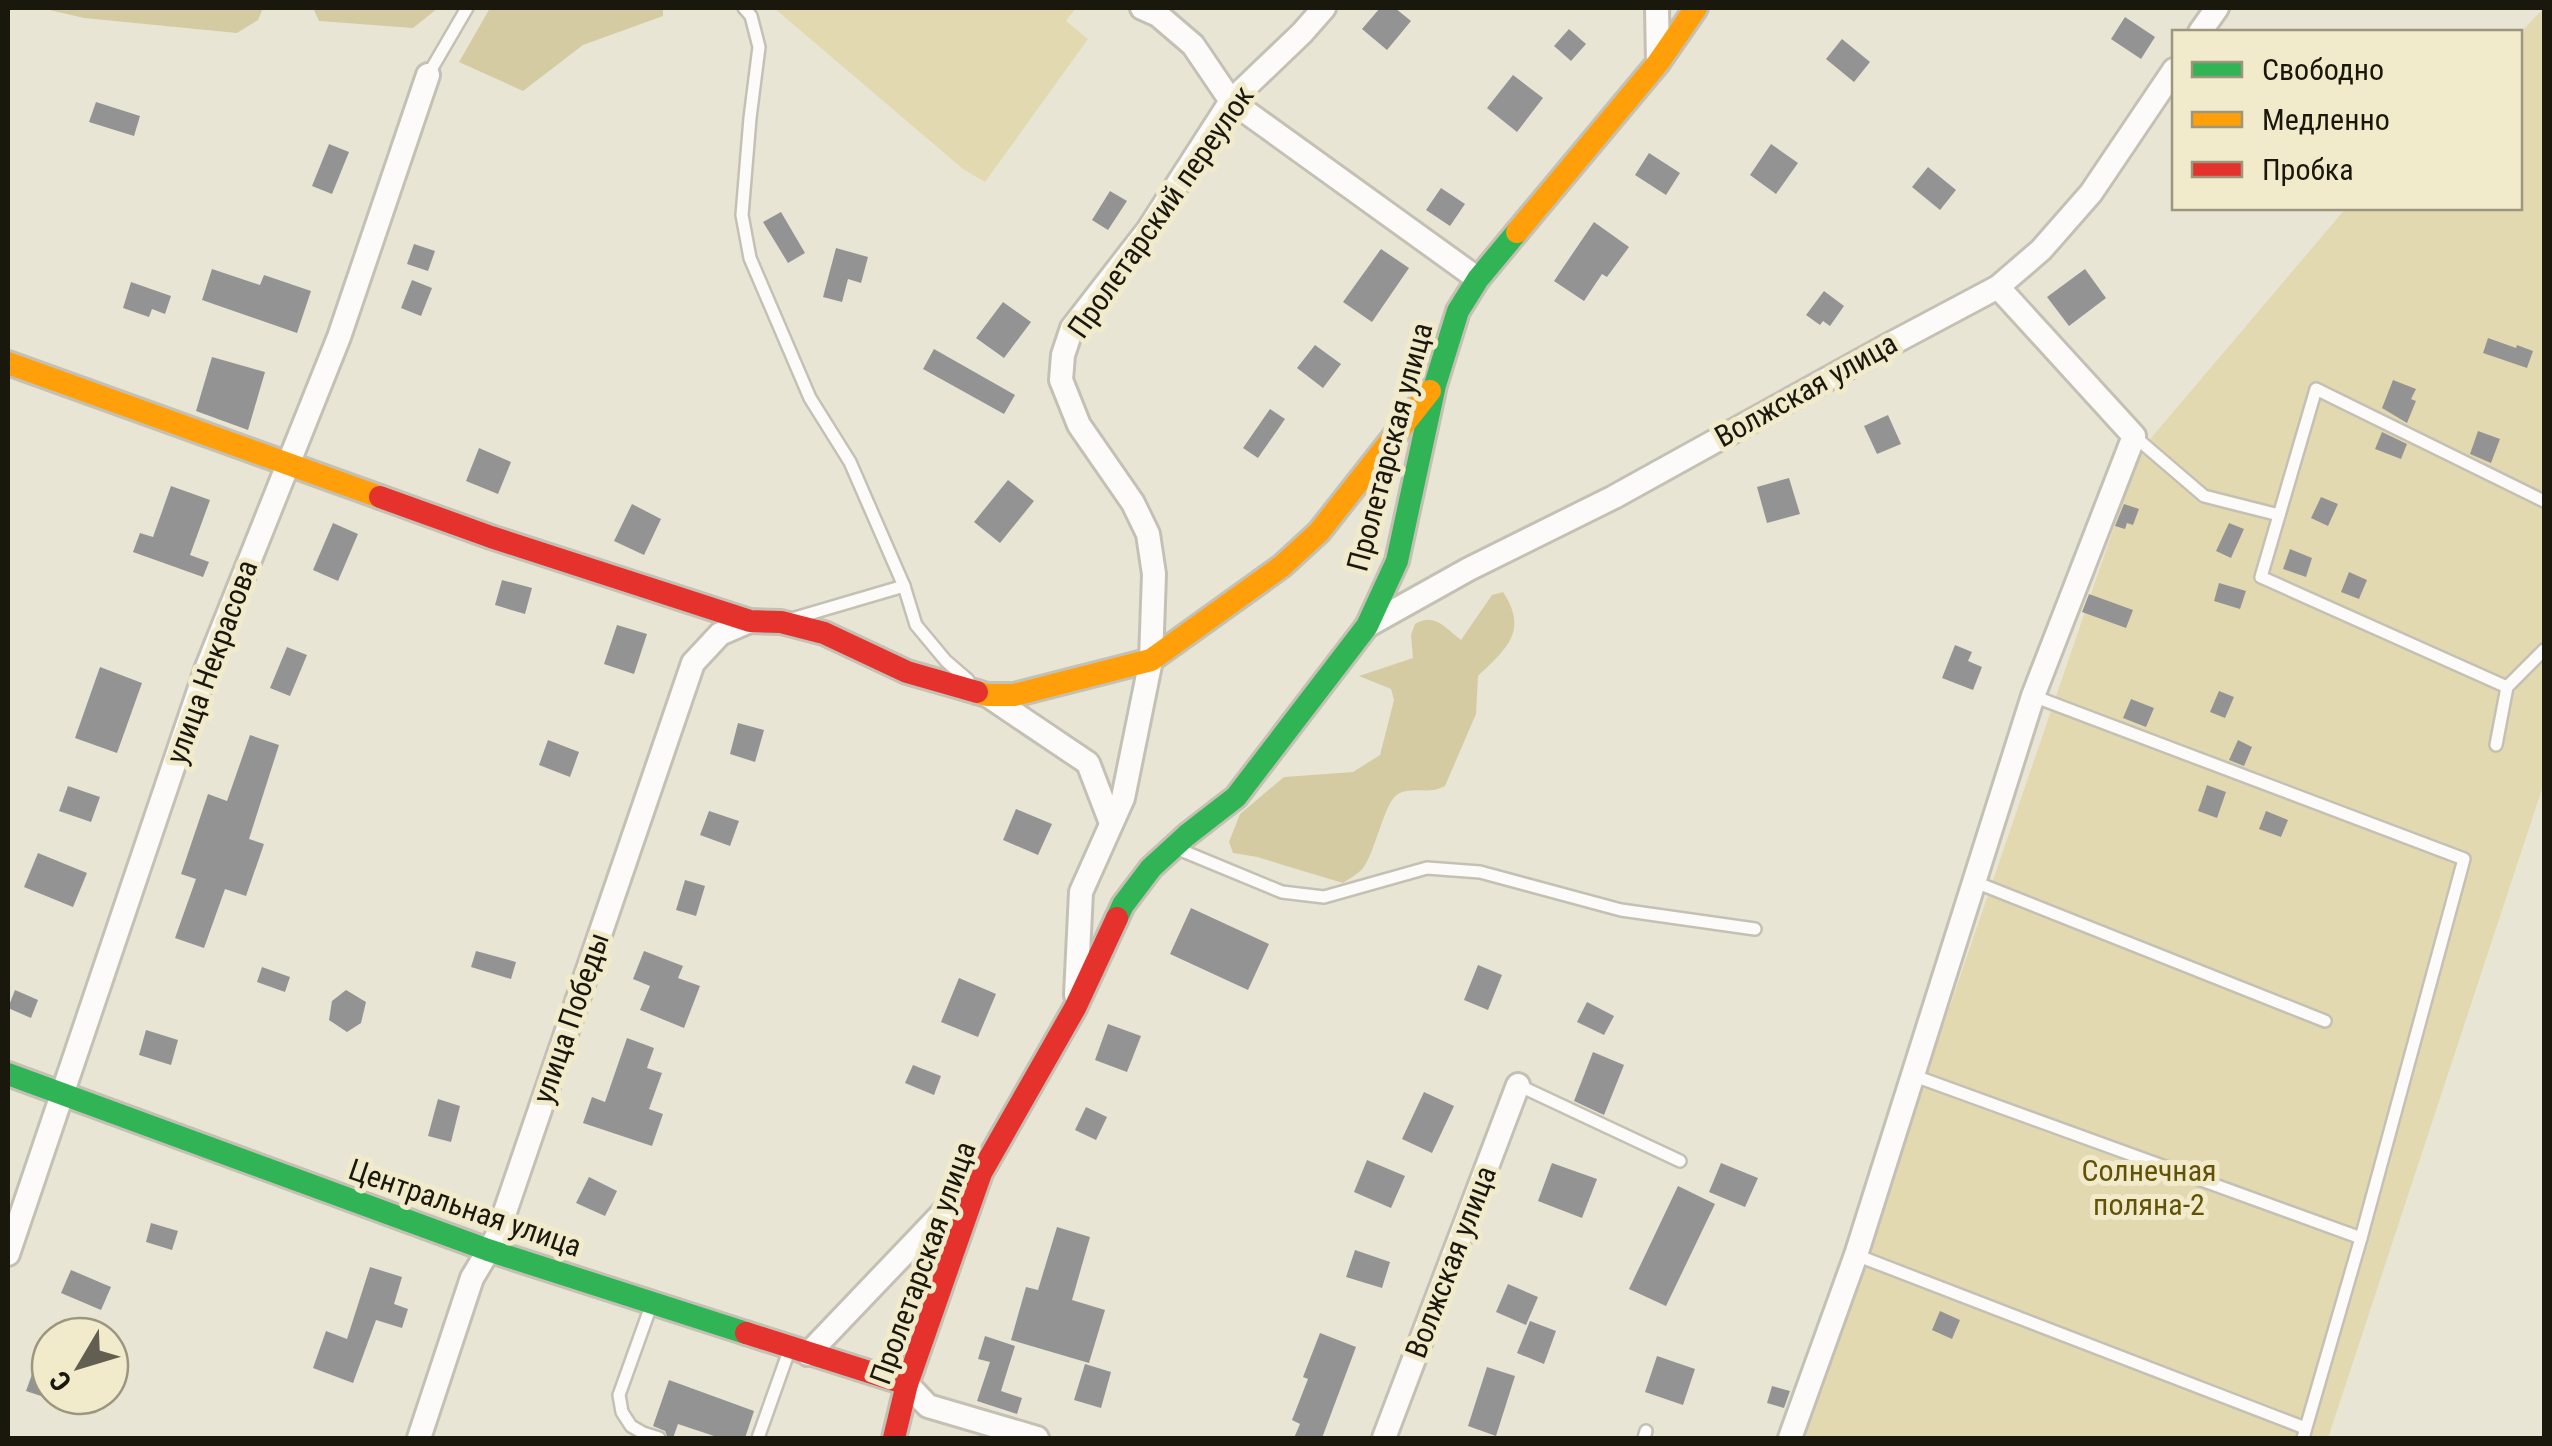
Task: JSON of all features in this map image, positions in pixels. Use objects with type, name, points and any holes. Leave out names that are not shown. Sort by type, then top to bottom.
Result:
[{"type":"street","points":[[1142,8],[1158,15],[1194,45],[1231,101],[1478,279]]},
{"type":"street","name":"Пролетарский переулок","points":[[1075,1008],[1081,892],[1123,798],[1152,660],[1154,574],[1148,534],[1133,503],[1079,425],[1061,380],[1064,355],[1072,328],[1148,230],[1231,101],[1324,8]]},
{"type":"street","points":[[1657,8],[1658,63]]},
{"type":"street","name":"Пролетарская улица","points":[[894,1438],[907,1384],[981,1173],[1075,1008],[1122,905],[1151,868],[1236,796],[1367,626],[1397,560],[1435,385],[1458,311],[1478,279],[1658,63],[1696,8]]},
{"type":"street","points":[[2201,30],[2217,8]]},
{"type":"street","name":"Волжская улица","points":[[1367,626],[1614,497],[1998,287],[2040,250],[2092,193],[2172,73]]},
{"type":"street","name":"улица Некрасова","points":[[8,1254],[207,667],[339,338],[428,75]]},
{"type":"street","points":[[1790,1438],[1856,1254],[2034,696],[2134,436],[1998,287]]},
{"type":"street","points":[[8,363],[491,537],[750,621],[782,622],[824,633],[907,672],[987,696],[1088,763],[1111,823]]},
{"type":"street","points":[[987,696],[1014,695],[1152,660],[1282,566],[1320,532],[1435,385]]},
{"type":"street","name":"улица Победы","points":[[419,1438],[472,1278],[496,1238],[694,662],[720,634],[750,621]]},
{"type":"street","name":"Центральная улица","points":[[8,1074],[488,1250],[907,1384]]},
{"type":"street","name":"Волжская улица","points":[[1384,1438],[1518,1084]]},
{"type":"street","points":[[799,1351],[981,1173]]},
{"type":"street","points":[[907,1384],[928,1406],[1037,1438]]},
{"type":"lane","points":[[428,75],[467,8]]},
{"type":"lane","points":[[744,8],[751,16],[760,47],[742,215],[750,258],[810,398],[850,462],[904,586],[916,625],[946,661],[987,696]]},
{"type":"lane","points":[[2507,686],[2261,577],[2316,389],[2544,501]]},
{"type":"lane","points":[[2134,436],[2204,496],[2279,515]]},
{"type":"lane","points":[[782,622],[904,586]]},
{"type":"lane","points":[[2496,745],[2507,686],[2544,650]]},
{"type":"lane","points":[[1856,1254],[2304,1433],[2464,860],[2034,696]]},
{"type":"lane","points":[[1174,847],[1282,892],[1324,897],[1427,868],[1462,870],[1620,910],[1755,929]]},
{"type":"lane","points":[[1976,882],[2324,1021]]},
{"type":"lane","points":[[1912,1075],[2361,1238]]},
{"type":"lane","points":[[1518,1084],[1680,1161]]},
{"type":"lane","points":[[652,1304],[619,1394],[622,1412],[631,1426],[659,1438]]},
{"type":"lane","points":[[758,1438],[799,1351]]},
{"type":"green space","points":[[774,8],[1076,8],[1066,21],[1088,39],[985,182],[963,169]]},
{"type":"green space","name":"Солнечная поляна-2","points":[[2544,8],[2544,783],[2328,1438],[1802,1438],[2140,451],[2344,210],[2522,210],[2522,31]]},
{"type":"shaded area","points":[[41,8],[263,8],[258,20],[237,33],[84,18]]},
{"type":"shaded area","points":[[313,8],[438,8],[413,28],[319,21]]},
{"type":"shaded area","points":[[490,8],[663,8],[663,16],[583,45],[523,91],[459,62]]},
{"type":"shaded area","points":[[1503,592],[1511,606],[1514,629],[1505,648],[1478,676],[1476,714],[1445,786],[1403,792],[1393,799],[1361,870],[1343,883],[1233,853],[1229,842],[1240,814],[1284,777],[1353,772],[1380,755],[1394,700],[1391,689],[1359,676],[1413,658],[1411,635],[1415,624],[1422,621],[1440,623],[1461,640],[1492,595]]},
{"type":"building","points":[[1380,8],[1395,8],[1411,21],[1387,50],[1362,29]]},
{"type":"building","points":[[2125,17],[2155,37],[2141,59],[2111,39]]},
{"type":"building","points":[[1569,29],[1586,44],[1571,61],[1554,46]]},
{"type":"building","points":[[1842,39],[1870,62],[1854,82],[1826,59]]},
{"type":"building","points":[[1513,75],[1543,98],[1517,132],[1487,108]]},
{"type":"building","points":[[96,102],[140,116],[134,136],[89,122]]},
{"type":"building","points":[[329,144],[349,152],[332,194],[312,186]]},
{"type":"building","points":[[1771,144],[1798,163],[1776,194],[1750,175]]},
{"type":"building","points":[[1649,153],[1680,173],[1666,195],[1635,175]]},
{"type":"building","points":[[1928,167],[1956,190],[1940,210],[1912,187]]},
{"type":"building","points":[[1441,188],[1465,204],[1450,226],[1426,210]]},
{"type":"building","points":[[1110,191],[1127,201],[1108,230],[1092,220]]},
{"type":"building","points":[[781,212],[805,253],[788,263],[763,222]]},
{"type":"building","points":[[1594,222],[1629,247],[1607,277],[1602,274],[1584,301],[1554,281]]},
{"type":"building","points":[[414,244],[435,251],[428,271],[407,264]]},
{"type":"building","points":[[836,248],[868,257],[861,283],[848,279],[842,302],[823,297]]},
{"type":"building","points":[[1381,249],[1409,268],[1372,322],[1343,302]]},
{"type":"building","points":[[212,269],[260,285],[264,275],[311,291],[297,333],[202,300]]},
{"type":"building","points":[[2085,269],[2106,298],[2069,326],[2047,297]]},
{"type":"building","points":[[412,280],[432,288],[421,316],[401,308]]},
{"type":"building","points":[[131,282],[171,296],[165,314],[152,309],[149,317],[123,308]]},
{"type":"building","points":[[1824,291],[1844,306],[1830,326],[1823,321],[1820,325],[1806,315]]},
{"type":"building","points":[[1003,302],[1031,322],[1004,358],[976,338]]},
{"type":"building","points":[[2488,338],[2533,351],[2527,368],[2483,353]]},
{"type":"building","points":[[1315,345],[1341,364],[1323,388],[1297,368]]},
{"type":"building","points":[[934,349],[1015,395],[1004,414],[923,369]]},
{"type":"building","points":[[212,357],[265,372],[248,430],[196,411]]},
{"type":"building","points":[[2393,380],[2416,389],[2411,399],[2416,401],[2407,423],[2382,408]]},
{"type":"building","points":[[1270,409],[1285,419],[1258,458],[1243,448]]},
{"type":"building","points":[[1888,415],[1901,444],[1877,454],[1864,426]]},
{"type":"building","points":[[2478,431],[2500,439],[2491,463],[2470,454]]},
{"type":"building","points":[[2382,432],[2407,444],[2401,459],[2375,449]]},
{"type":"building","points":[[479,448],[511,462],[498,494],[466,481]]},
{"type":"building","points":[[1789,478],[1800,514],[1767,523],[1757,487]]},
{"type":"building","points":[[1008,480],[1034,501],[1000,543],[974,522]]},
{"type":"building","points":[[171,486],[210,500],[190,555],[209,562],[203,577],[133,552],[140,533],[153,537]]},
{"type":"building","points":[[2321,497],[2338,504],[2328,526],[2311,518]]},
{"type":"building","points":[[632,504],[661,519],[644,555],[614,541]]},
{"type":"building","points":[[2124,504],[2139,509],[2133,525],[2127,523],[2125,529],[2115,526]]},
{"type":"building","points":[[333,523],[358,534],[338,581],[313,570]]},
{"type":"building","points":[[2229,523],[2244,529],[2231,558],[2216,551]]},
{"type":"building","points":[[2290,549],[2312,558],[2306,577],[2283,569]]},
{"type":"building","points":[[2349,572],[2367,580],[2359,599],[2341,592]]},
{"type":"building","points":[[502,580],[532,588],[525,614],[495,605]]},
{"type":"building","points":[[2219,583],[2246,591],[2240,609],[2214,601]]},
{"type":"building","points":[[2089,594],[2133,610],[2126,628],[2082,612]]},
{"type":"building","points":[[617,625],[647,634],[634,674],[604,664]]},
{"type":"building","points":[[1955,645],[1972,652],[1968,661],[1982,667],[1973,690],[1942,678]]},
{"type":"building","points":[[287,647],[307,655],[290,696],[270,688]]},
{"type":"building","points":[[100,667],[142,683],[117,753],[75,738]]},
{"type":"building","points":[[2219,691],[2234,697],[2225,718],[2210,712]]},
{"type":"building","points":[[2131,699],[2154,708],[2146,727],[2123,718]]},
{"type":"building","points":[[738,723],[764,730],[755,762],[730,754]]},
{"type":"building","points":[[250,735],[279,745],[249,839],[264,844],[246,896],[225,889],[204,948],[175,938],[196,879],[181,874],[208,794],[227,801]]},
{"type":"building","points":[[548,740],[579,752],[570,777],[539,765]]},
{"type":"building","points":[[2238,740],[2252,747],[2244,766],[2229,760]]},
{"type":"building","points":[[2207,785],[2226,792],[2217,818],[2198,811]]},
{"type":"building","points":[[68,786],[100,797],[91,822],[59,811]]},
{"type":"building","points":[[1016,809],[1052,824],[1038,855],[1003,840]]},
{"type":"building","points":[[709,811],[739,821],[730,846],[700,835]]},
{"type":"building","points":[[2266,811],[2288,820],[2281,837],[2259,829]]},
{"type":"building","points":[[38,853],[87,873],[73,907],[24,887]]},
{"type":"building","points":[[685,880],[705,886],[696,916],[676,910]]},
{"type":"building","points":[[1191,908],[1269,944],[1248,990],[1170,954]]},
{"type":"building","points":[[476,951],[516,962],[511,979],[471,967]]},
{"type":"building","points":[[644,951],[683,966],[678,978],[700,986],[684,1028],[640,1010],[650,986],[633,979]]},
{"type":"building","points":[[1478,965],[1502,975],[1488,1010],[1464,1000]]},
{"type":"building","points":[[262,967],[290,977],[285,992],[257,982]]},
{"type":"building","points":[[959,978],[996,994],[978,1037],[941,1022]]},
{"type":"building","points":[[15,990],[38,1000],[31,1018],[8,1008]]},
{"type":"building","points":[[346,990],[366,1002],[361,1023],[347,1032],[329,1020],[332,1001]]},
{"type":"building","points":[[1587,1002],[1614,1016],[1604,1035],[1577,1022]]},
{"type":"building","points":[[1108,1024],[1141,1036],[1127,1072],[1095,1060]]},
{"type":"building","points":[[146,1030],[178,1040],[171,1065],[139,1055]]},
{"type":"building","points":[[627,1038],[654,1048],[647,1068],[662,1073],[649,1109],[663,1114],[652,1146],[583,1123],[592,1097],[605,1102]]},
{"type":"building","points":[[1593,1052],[1624,1065],[1604,1115],[1574,1101]]},
{"type":"building","points":[[913,1065],[941,1076],[934,1095],[905,1083]]},
{"type":"building","points":[[1424,1092],[1454,1106],[1432,1153],[1402,1139]]},
{"type":"building","points":[[438,1099],[460,1106],[451,1142],[428,1136]]},
{"type":"building","points":[[1086,1107],[1107,1117],[1096,1140],[1075,1130]]},
{"type":"building","points":[[1367,1160],[1405,1176],[1391,1208],[1354,1192]]},
{"type":"building","points":[[1552,1163],[1597,1179],[1582,1218],[1538,1201]]},
{"type":"building","points":[[1721,1163],[1758,1178],[1745,1207],[1709,1192]]},
{"type":"building","points":[[589,1177],[617,1191],[605,1216],[576,1203]]},
{"type":"building","points":[[1678,1186],[1715,1204],[1666,1306],[1629,1289]]},
{"type":"building","points":[[151,1223],[178,1231],[172,1250],[146,1242]]},
{"type":"building","points":[[1057,1227],[1090,1237],[1072,1300],[1105,1310],[1089,1363],[1011,1340],[1026,1287],[1038,1290]]},
{"type":"building","points":[[1355,1250],[1390,1262],[1382,1288],[1346,1277]]},
{"type":"building","points":[[370,1267],[402,1277],[394,1304],[408,1309],[402,1328],[376,1320],[353,1383],[313,1368],[326,1331],[347,1339]]},
{"type":"building","points":[[71,1270],[111,1287],[101,1310],[61,1293]]},
{"type":"building","points":[[1508,1284],[1538,1297],[1526,1325],[1496,1312]]},
{"type":"building","points":[[1940,1311],[1960,1320],[1952,1339],[1932,1330]]},
{"type":"building","points":[[1530,1321],[1556,1331],[1544,1364],[1517,1353]]},
{"type":"building","points":[[1320,1333],[1356,1347],[1322,1438],[1294,1438],[1300,1424],[1292,1420]]},
{"type":"building","points":[[985,1336],[1015,1346],[1001,1391],[1022,1398],[1017,1414],[977,1401],[990,1362],[978,1359]]},
{"type":"building","points":[[1657,1356],[1695,1369],[1683,1405],[1645,1392]]},
{"type":"building","points":[[1085,1364],[1111,1372],[1101,1408],[1074,1400]]},
{"type":"building","points":[[1487,1367],[1515,1376],[1496,1436],[1468,1426]]},
{"type":"building","points":[[669,1380],[754,1411],[745,1438],[720,1438],[678,1424],[673,1438],[668,1438],[665,1431],[653,1426]]},
{"type":"building","points":[[1772,1386],[1790,1391],[1784,1408],[1767,1403]]},
{"type":"traffic: fast","points":[[1117,918],[1151,868],[1236,797],[1367,626],[1397,561],[1435,385],[1458,311],[1478,279],[1517,232]]},
{"type":"traffic: fast","points":[[8,1074],[488,1250],[746,1333]]},
{"type":"traffic: slow","points":[[1517,232],[1658,63],[1696,8]]},
{"type":"traffic: slow","points":[[8,363],[380,497]]},
{"type":"traffic: slow","points":[[977,692],[1014,695],[1151,660],[1282,566],[1319,532],[1430,391]]},
{"type":"traffic: jam","points":[[380,497],[750,621],[781,622],[824,633],[907,672],[977,692]]},
{"type":"traffic: jam","points":[[894,1438],[907,1384],[981,1173],[1075,1008],[1117,918]]},
{"type":"traffic: jam","points":[[746,1333],[907,1384]]}]
